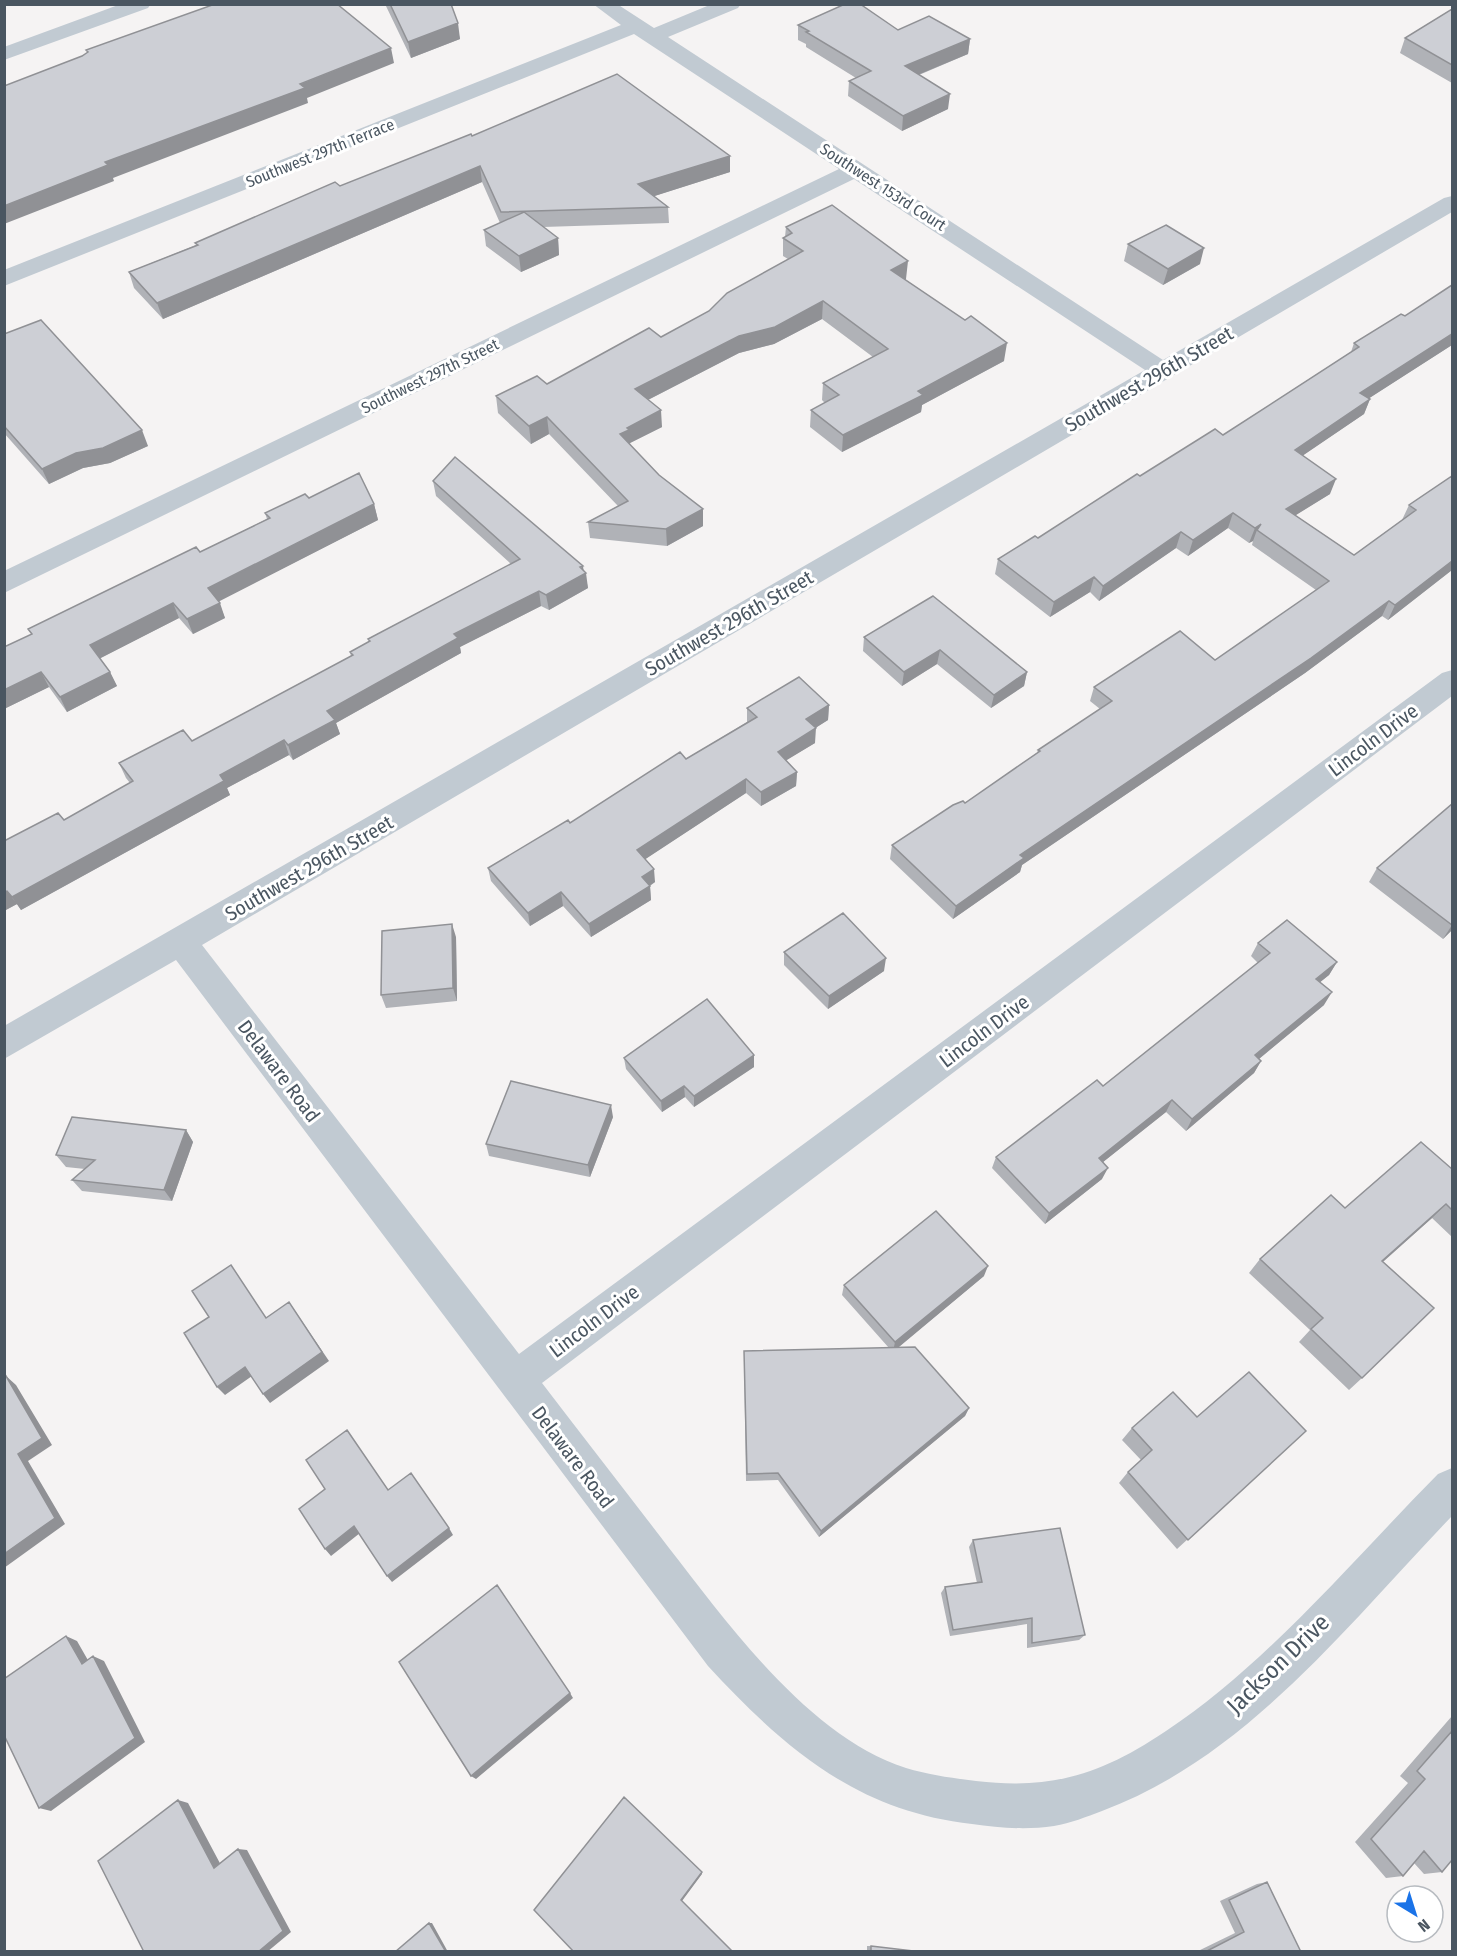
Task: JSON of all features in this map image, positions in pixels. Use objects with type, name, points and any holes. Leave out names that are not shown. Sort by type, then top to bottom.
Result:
[{"type":"street","points":[[4,54],[141,4]]},
{"type":"street","name":"Southwest 153rd Court","points":[[603,4],[1163,371]]},
{"type":"street","name":"Southwest 297th Terrace","points":[[4,279],[643,32],[731,4]]},
{"type":"street","name":"Southwest 297th Street","points":[[4,583],[856,169]]},
{"type":"street","name":"Southwest 296th Street","points":[[4,1044],[1452,203]]},
{"type":"street","name":"Lincoln Drive","points":[[515,1380],[1452,681]]},
{"type":"street","name":"Delaware Road","points":[[181,942],[723,1651],[795,1726],[830,1753],[907,1791],[941,1799],[1010,1806],[1041,1806],[1074,1800]]},
{"type":"street","name":"Jackson Drive","points":[[1074,1800],[1156,1763],[1198,1737],[1235,1707],[1274,1671],[1452,1488]]},
{"type":"building","points":[[215,4],[337,4],[391,48],[300,84],[305,88],[105,162],[108,165],[4,206],[4,86],[82,56],[88,52],[86,50]]},
{"type":"building","points":[[390,4],[451,4],[458,23],[408,42]]},
{"type":"building","points":[[845,4],[860,4],[898,30],[929,16],[970,39],[905,66],[950,94],[903,116],[849,81],[871,71],[798,25]]},
{"type":"building","points":[[1452,9],[1452,65],[1405,38]]},
{"type":"building","points":[[617,74],[730,156],[638,184],[668,207],[501,212],[480,166],[157,303],[129,272],[198,245],[195,243],[335,182],[340,186],[471,134],[472,136]]},
{"type":"building","points":[[832,205],[908,261],[891,270],[965,320],[971,316],[1007,343],[918,391],[923,395],[843,435],[811,410],[839,395],[823,383],[888,349],[823,301],[775,327],[739,336],[635,389],[661,410],[620,434],[659,475],[703,509],[666,529],[588,522],[628,501],[547,417],[529,426],[496,396],[537,376],[547,384],[649,328],[661,337],[709,311],[727,293],[803,251],[783,238],[792,233],[786,227]]},
{"type":"building","points":[[524,212],[558,238],[519,256],[484,230]]},
{"type":"building","points":[[1166,225],[1204,248],[1168,269],[1128,244]]},
{"type":"building","points":[[1452,285],[1452,334],[1360,393],[1370,399],[1295,450],[1336,479],[1286,509],[1354,555],[1416,510],[1409,505],[1452,476],[1452,561],[1395,605],[1389,601],[1311,658],[1020,855],[1024,858],[956,906],[892,845],[953,805],[963,801],[965,803],[1040,751],[1038,750],[1112,701],[1094,687],[1180,631],[1215,660],[1329,581],[1257,530],[1261,524],[1255,528],[1233,513],[1193,540],[1181,532],[1103,586],[1094,577],[1054,602],[998,559],[1035,536],[1038,538],[1137,474],[1140,476],[1215,429],[1223,435],[1359,347],[1354,343],[1401,314],[1405,316]]},
{"type":"building","points":[[41,320],[142,430],[103,448],[76,453],[42,469],[4,426],[4,334]]},
{"type":"building","points":[[455,457],[583,566],[580,567],[586,573],[546,595],[539,591],[454,634],[458,638],[327,711],[335,720],[288,745],[284,740],[220,775],[224,781],[12,897],[7,891],[4,892],[4,841],[58,813],[64,820],[133,781],[119,763],[183,730],[192,741],[353,655],[350,652],[370,641],[368,639],[520,559],[433,481]]},
{"type":"building","points":[[359,473],[374,504],[208,588],[220,603],[187,619],[173,603],[90,645],[110,672],[60,697],[41,672],[4,690],[4,647],[32,634],[28,629],[196,547],[200,552],[270,518],[265,513],[305,494],[309,498]]},
{"type":"building","points":[[933,596],[1027,672],[994,695],[940,650],[904,672],[864,637]]},
{"type":"building","points":[[799,677],[829,705],[806,719],[816,728],[778,752],[797,772],[761,792],[746,779],[637,850],[654,869],[642,877],[650,886],[589,924],[561,892],[528,913],[488,868],[568,820],[570,823],[680,752],[686,759],[757,717],[747,708]]},
{"type":"building","points":[[1452,804],[1452,925],[1377,868]]},
{"type":"building","points":[[843,913],[886,958],[829,996],[784,952]]},
{"type":"building","points":[[1287,920],[1337,962],[1316,979],[1332,992],[1255,1055],[1261,1061],[1192,1119],[1172,1100],[1099,1158],[1108,1168],[1049,1213],[996,1157],[1097,1080],[1103,1086],[1270,953],[1258,943]]},
{"type":"building","points":[[452,924],[453,988],[381,995],[382,931]]},
{"type":"building","points":[[707,999],[754,1055],[694,1096],[684,1086],[661,1101],[624,1058]]},
{"type":"building","points":[[511,1081],[611,1105],[588,1165],[486,1144]]},
{"type":"building","points":[[72,1117],[186,1130],[164,1190],[72,1180],[95,1160],[56,1155]]},
{"type":"building","points":[[1421,1142],[1452,1169],[1452,1210],[1446,1204],[1382,1261],[1434,1308],[1362,1378],[1311,1329],[1323,1318],[1260,1259],[1331,1195],[1345,1208]]},
{"type":"building","points":[[936,1211],[988,1266],[895,1342],[844,1285]]},
{"type":"building","points":[[231,1265],[266,1318],[289,1302],[322,1352],[263,1394],[245,1367],[217,1387],[184,1333],[209,1317],[192,1291]]},
{"type":"building","points":[[915,1347],[969,1408],[821,1531],[778,1473],[747,1474],[744,1351]]},
{"type":"building","points":[[1249,1372],[1306,1431],[1188,1540],[1128,1472],[1152,1450],[1132,1428],[1173,1392],[1197,1417]]},
{"type":"building","points":[[6,1376],[42,1438],[18,1454],[55,1518],[4,1554],[4,1378]]},
{"type":"building","points":[[347,1430],[388,1490],[411,1473],[449,1528],[387,1576],[354,1526],[325,1549],[299,1509],[325,1489],[306,1460]]},
{"type":"building","points":[[1060,1528],[1085,1635],[1032,1643],[1032,1618],[953,1630],[945,1587],[982,1582],[973,1540]]},
{"type":"building","points":[[497,1585],[570,1693],[471,1776],[399,1662]]},
{"type":"building","points":[[66,1636],[82,1664],[93,1656],[135,1738],[39,1808],[4,1735],[4,1679]]},
{"type":"building","points":[[1452,1731],[1452,1860],[1442,1872],[1424,1851],[1403,1876],[1371,1839],[1425,1779],[1417,1771]]},
{"type":"building","points":[[624,1797],[702,1872],[681,1900],[733,1952],[574,1952],[534,1910]]},
{"type":"building","points":[[178,1800],[214,1868],[238,1849],[283,1931],[258,1952],[144,1952],[98,1861]]},
{"type":"building","points":[[1267,1882],[1301,1952],[1205,1952],[1244,1932],[1229,1900]]},
{"type":"building","points":[[429,1923],[446,1952],[395,1952]]},
{"type":"building","points":[[871,1946],[922,1952],[871,1952]]}]
